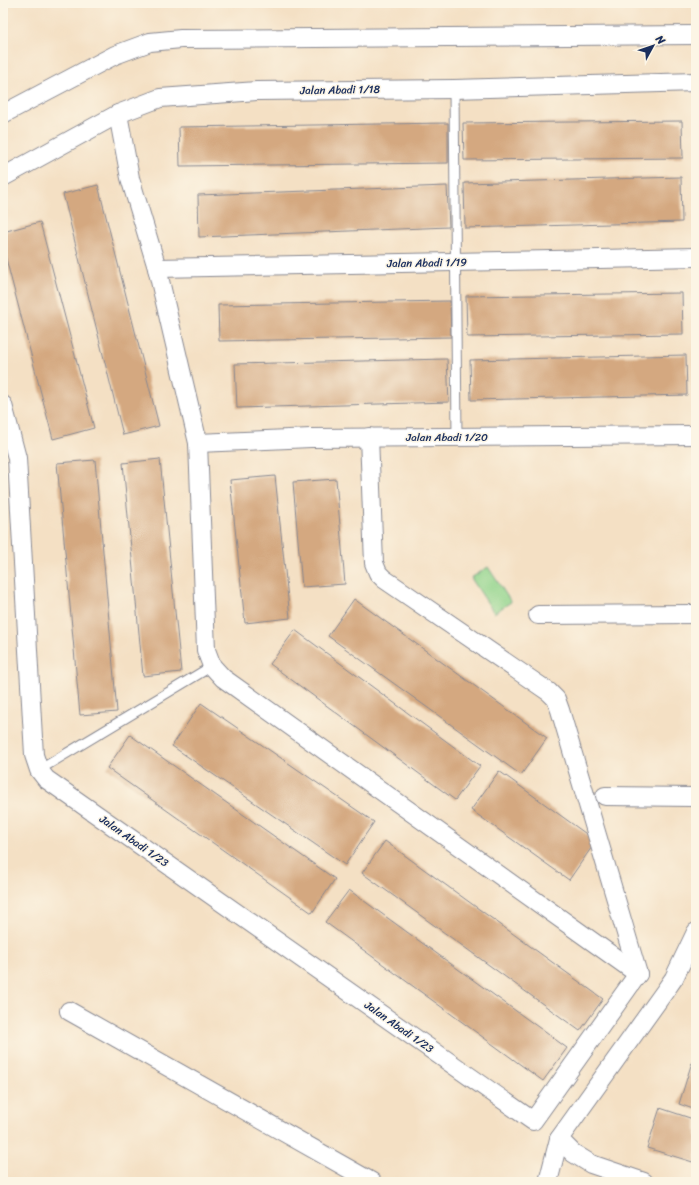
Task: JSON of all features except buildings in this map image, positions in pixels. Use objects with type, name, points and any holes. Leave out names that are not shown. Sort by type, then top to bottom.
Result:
[{"type":"street","points":[[3,114],[115,55],[150,42],[181,38],[696,35]]},
{"type":"street","name":"Jalan Abadi 1/18","points":[[3,177],[118,114],[160,98],[256,91],[454,89],[696,82]]},
{"type":"street","points":[[118,114],[130,178],[157,268],[198,443],[206,650],[212,666],[224,678],[638,974]]},
{"type":"street","name":"Jalan Abadi 1/19","points":[[157,268],[696,257]]},
{"type":"street","name":"Jalan Abadi 1/23","points":[[3,405],[17,458],[34,755],[39,770],[46,779],[533,1121],[638,974]]},
{"type":"street","name":"Jalan Abadi 1/20","points":[[198,443],[369,437],[456,438],[696,435]]},
{"type":"street","points":[[369,437],[374,563],[378,573],[549,692],[556,699],[638,974]]},
{"type":"street","points":[[538,615],[696,614]]},
{"type":"street","points":[[605,796],[696,796]]},
{"type":"street","points":[[548,1182],[559,1139],[674,978],[696,932]]},
{"type":"street","points":[[69,1011],[372,1182]]},
{"type":"street","points":[[559,1139],[573,1153],[591,1164],[644,1182]]},
{"type":"lane","points":[[454,89],[456,438]]},
{"type":"lane","points":[[39,770],[212,666]]},
{"type":"green space","points":[[488,567],[511,602],[494,613],[471,578]]}]
